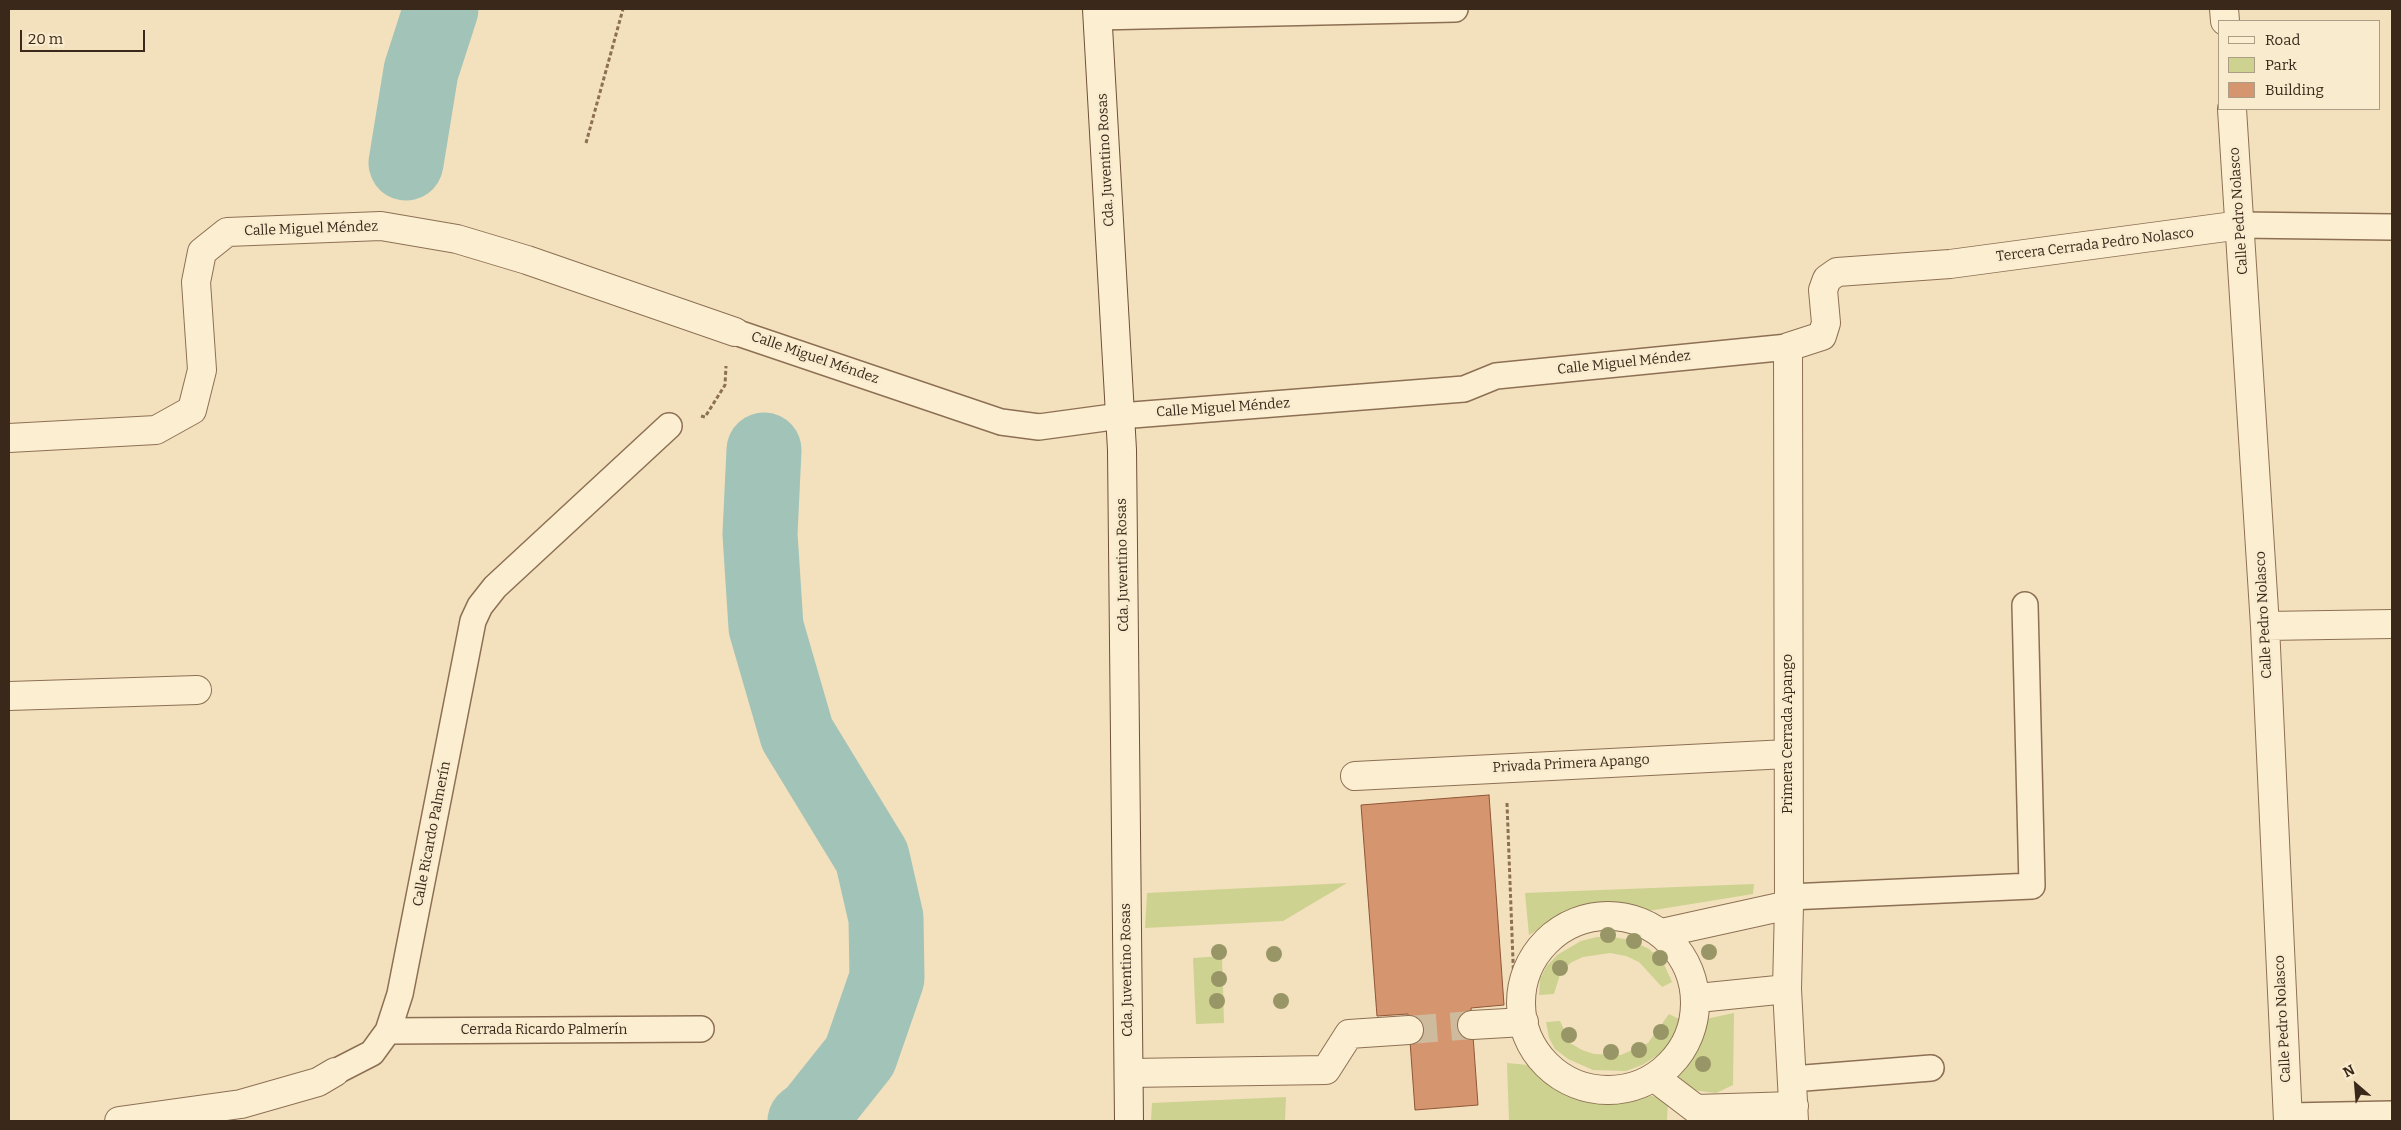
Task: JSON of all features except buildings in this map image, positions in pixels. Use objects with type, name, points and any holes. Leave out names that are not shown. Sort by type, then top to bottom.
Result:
[{"type":"street","name":"Cda. Juventino Rosas","points":[[1097,13],[1120,416],[1129,1121]]},
{"type":"street","name":"Calle Pedro Nolasco","points":[[2232,110],[2266,626],[2288,1119]]},
{"type":"street","name":"Tercera Cerrada Pedro Nolasco","points":[[1788,347],[1822,336],[1826,323],[1823,290],[1827,279],[1837,272],[1950,264],[2241,225]]},
{"type":"street","name":"Calle Miguel Méndez","points":[[9,438],[156,430],[192,410],[202,370],[196,282],[202,252],[227,232],[381,226],[457,240],[527,260],[736,332]]},
{"type":"street","name":"Primera Cerrada Apango","points":[[1788,347],[1787,754],[1789,901],[1787,989],[1793,1102]]},
{"type":"street","points":[[2266,626],[2392,624]]},
{"type":"street","points":[[9,696],[197,690]]},
{"type":"street","name":"Privada Primera Apango","points":[[1355,776],[1506,766],[1787,754]]},
{"type":"street","points":[[1662,933],[1789,901]]},
{"type":"street","points":[[1609,916],[1637,920],[1662,933],[1681,954],[1693,979],[1698,998],[1690,1034],[1676,1058],[1654,1077],[1628,1088],[1599,1090],[1571,1082],[1546,1065],[1529,1041],[1520,1022],[1523,983],[1534,956],[1555,934],[1581,920],[1609,916]]},
{"type":"street","points":[[1698,998],[1787,989]]},
{"type":"street","points":[[1472,1025],[1520,1022]]},
{"type":"street","points":[[1128,1073],[1326,1070],[1349,1034],[1409,1030]]},
{"type":"street","name":"Calle Ricardo Palmerín","points":[[119,1121],[240,1113],[318,1082],[336,1072]]},
{"type":"street","points":[[1654,1077],[1696,1109],[1793,1102]]},
{"type":"lane","points":[[1097,13],[1455,9]]},
{"type":"lane","points":[[2241,225],[2392,227]]},
{"type":"lane","name":"Calle Miguel Méndez","points":[[736,332],[1000,422],[1039,427],[1120,416],[1464,389],[1496,376],[1788,347]]},
{"type":"lane","name":"Calle Ricardo Palmerín","points":[[336,1072],[372,1053],[388,1031],[400,994],[473,621],[480,606],[495,587],[669,426]]},
{"type":"lane","points":[[1789,901],[2032,886],[2025,605]]},
{"type":"lane","name":"Cerrada Ricardo Palmerín","points":[[388,1031],[701,1029]]},
{"type":"lane","points":[[1793,1102],[1931,1068]]},
{"type":"lane","points":[[2288,1119],[2392,1114]]},
{"type":"path","points":[[586,143],[623,9]]},
{"type":"path","points":[[669,426],[674,411],[705,417],[725,385],[727,358],[736,332]]},
{"type":"path","points":[[1506,766],[1520,1022]]},
{"type":"green space","points":[[1347,883],[1283,921],[1145,928],[1147,893]]},
{"type":"green space","points":[[1754,884],[1753,894],[1648,911],[1609,904],[1556,918],[1529,935],[1525,893]]},
{"type":"green space","points":[[1597,937],[1630,940],[1649,949],[1663,962],[1672,982],[1662,987],[1639,962],[1626,956],[1610,953],[1583,957],[1572,962],[1561,971],[1554,994],[1539,995],[1540,979],[1546,967],[1557,955],[1581,941]]},
{"type":"green space","points":[[1222,956],[1224,1023],[1196,1024],[1193,958]]},
{"type":"green space","points":[[1734,1013],[1733,1085],[1716,1093],[1684,1089],[1675,1071],[1701,1020]]},
{"type":"green space","points":[[1669,1014],[1679,1019],[1672,1039],[1660,1054],[1642,1065],[1626,1071],[1593,1070],[1568,1059],[1555,1049],[1549,1038],[1546,1022],[1560,1021],[1570,1043],[1582,1050],[1594,1054],[1621,1055],[1648,1043]]},
{"type":"green space","points":[[1507,1063],[1528,1065],[1556,1087],[1581,1099],[1610,1104],[1646,1094],[1668,1101],[1667,1121],[1509,1121]]},
{"type":"green space","points":[[1286,1097],[1285,1121],[1151,1121],[1152,1103]]},
{"type":"waterway","points":[[406,163],[421,71],[441,9]]},
{"type":"waterway","points":[[764,450],[760,534],[766,627],[797,734],[872,857],[886,918],[887,978],[860,1056],[813,1115],[805,1121]]},
{"type":"tunnel","points":[[1409,1030],[1472,1025]]}]
